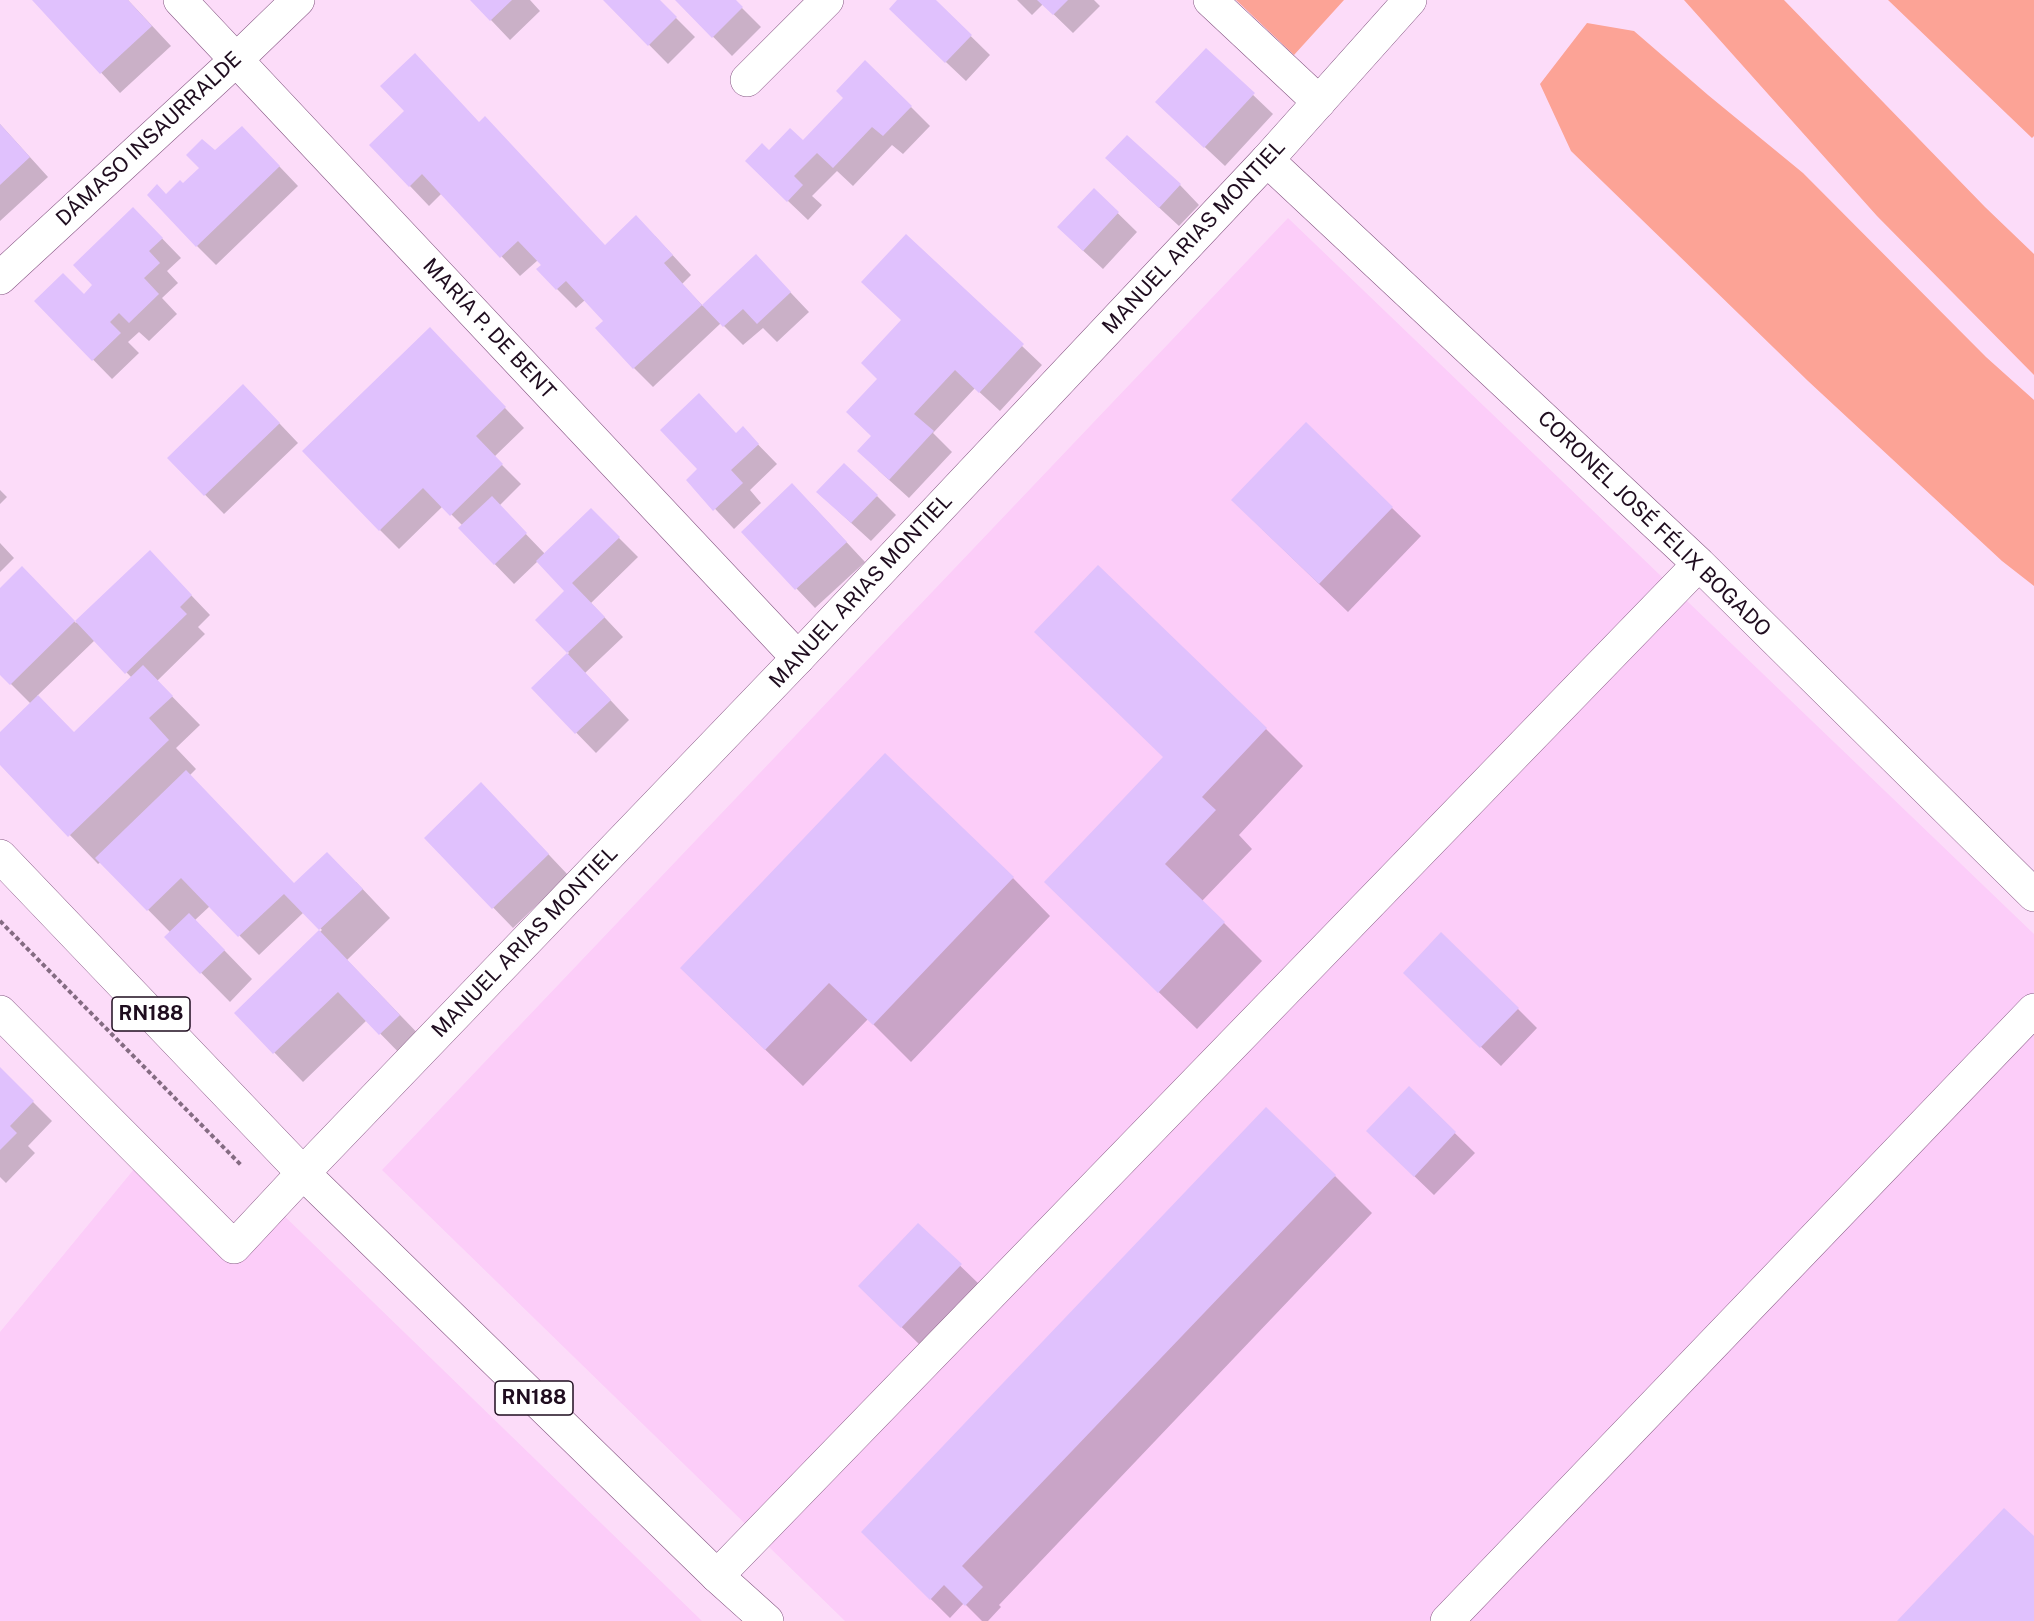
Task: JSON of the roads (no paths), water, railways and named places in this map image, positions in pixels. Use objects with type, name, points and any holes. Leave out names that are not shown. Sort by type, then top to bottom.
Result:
[{"type":"street","name":"MARÍA P. DE BENT","points":[[180,0],[798,658]]},
{"type":"street","name":"DÁMASO INSAURRALDE","points":[[0,278],[298,0]]},
{"type":"street","points":[[747,80],[827,0]]},
{"type":"street","points":[[1210,0],[1319,102]]},
{"type":"street","name":"MANUEL ARIAS MONTIEL","points":[[0,1012],[234,1246],[798,658],[1268,160],[1410,0]]},
{"type":"street","name":"CORONEL JOSÉ FÉLIX BOGADO","points":[[1268,160],[1699,564],[2034,895]]},
{"type":"street","points":[[717,1576],[1699,564]]},
{"type":"street","name":"RN188","points":[[0,856],[303,1173],[717,1576],[767,1621]]},
{"type":"street","points":[[1447,1621],[2034,1010]]}]
